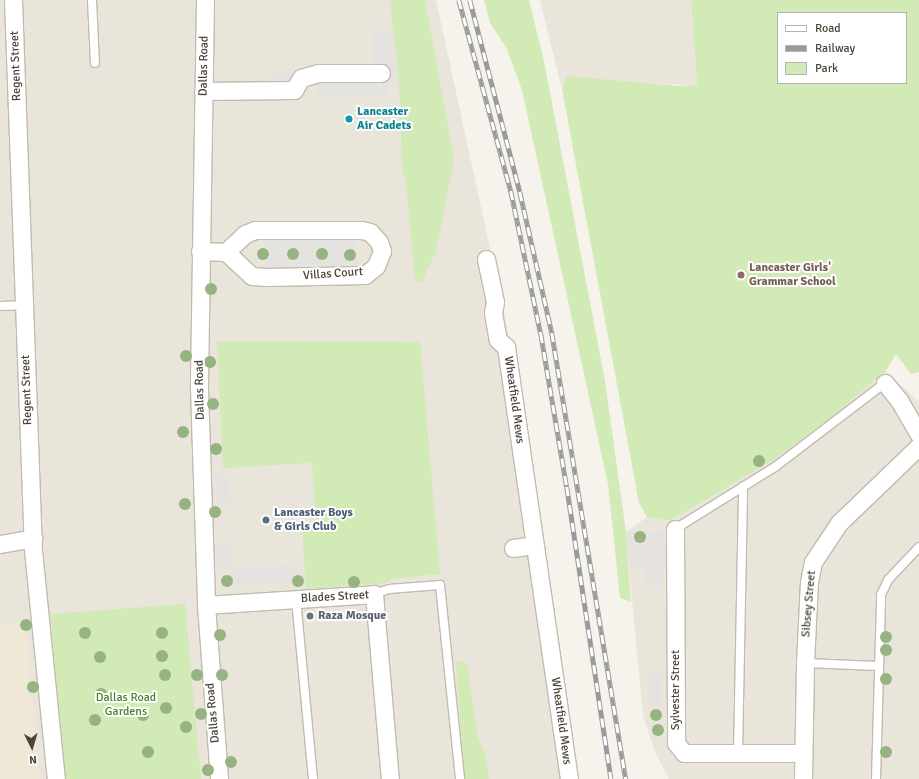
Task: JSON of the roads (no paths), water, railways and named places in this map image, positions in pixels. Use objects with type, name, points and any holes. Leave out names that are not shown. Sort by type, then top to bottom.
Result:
[{"type":"street","name":"Regent Street","points":[[13,0],[33,538],[56,779]]},
{"type":"street","name":"Dallas Road","points":[[205,0],[200,251],[200,395],[206,605],[219,779]]},
{"type":"street","points":[[203,91],[294,90],[301,78],[318,73],[381,73]]},
{"type":"street","name":"Villas Court","points":[[255,230],[361,230],[370,232],[379,242],[382,251],[376,266],[365,275],[266,277],[252,276],[226,252],[245,234],[255,230]]},
{"type":"street","points":[[200,251],[226,252]]},
{"type":"street","name":"Wheatfield Mews","points":[[486,259],[495,302],[493,313],[498,340],[506,347],[569,779]]},
{"type":"street","points":[[885,383],[899,400],[919,434]]},
{"type":"street","name":"Sibsey Street","points":[[803,779],[805,663],[809,582],[813,562],[839,523],[919,446]]},
{"type":"street","name":"Sylvester Street","points":[[675,530],[676,743],[684,753],[803,753]]},
{"type":"street","points":[[0,544],[33,538]]},
{"type":"street","points":[[513,548],[534,545]]},
{"type":"street","name":"Blades Street","points":[[206,605],[374,594],[390,779]]},
{"type":"lane","points":[[92,0],[95,63]]},
{"type":"lane","points":[[0,306],[24,305]]},
{"type":"lane","points":[[675,530],[834,424],[885,383]]},
{"type":"lane","points":[[738,754],[743,486]]},
{"type":"lane","points":[[876,779],[878,666],[882,591],[888,580],[919,547]]},
{"type":"lane","points":[[374,594],[389,589],[440,584],[460,779]]},
{"type":"lane","points":[[296,599],[313,779]]},
{"type":"lane","points":[[805,663],[878,666]]},
{"type":"railway","points":[[459,0],[511,191],[541,334],[567,487],[611,779]]},
{"type":"railway","points":[[470,0],[520,192],[552,333],[626,779]]},
{"type":"place","name":"Lancaster Air Cadets","points":[[349,119]]},
{"type":"place","name":"Lancaster Girls' Grammar School","points":[[741,275]]},
{"type":"place","name":"Lancaster Boys & Girls Club","points":[[266,520]]},
{"type":"place","name":"Raza Mosque","points":[[310,616]]},
{"type":"park label","name":"Dallas Road Gardens","points":[[126,705]]}]
